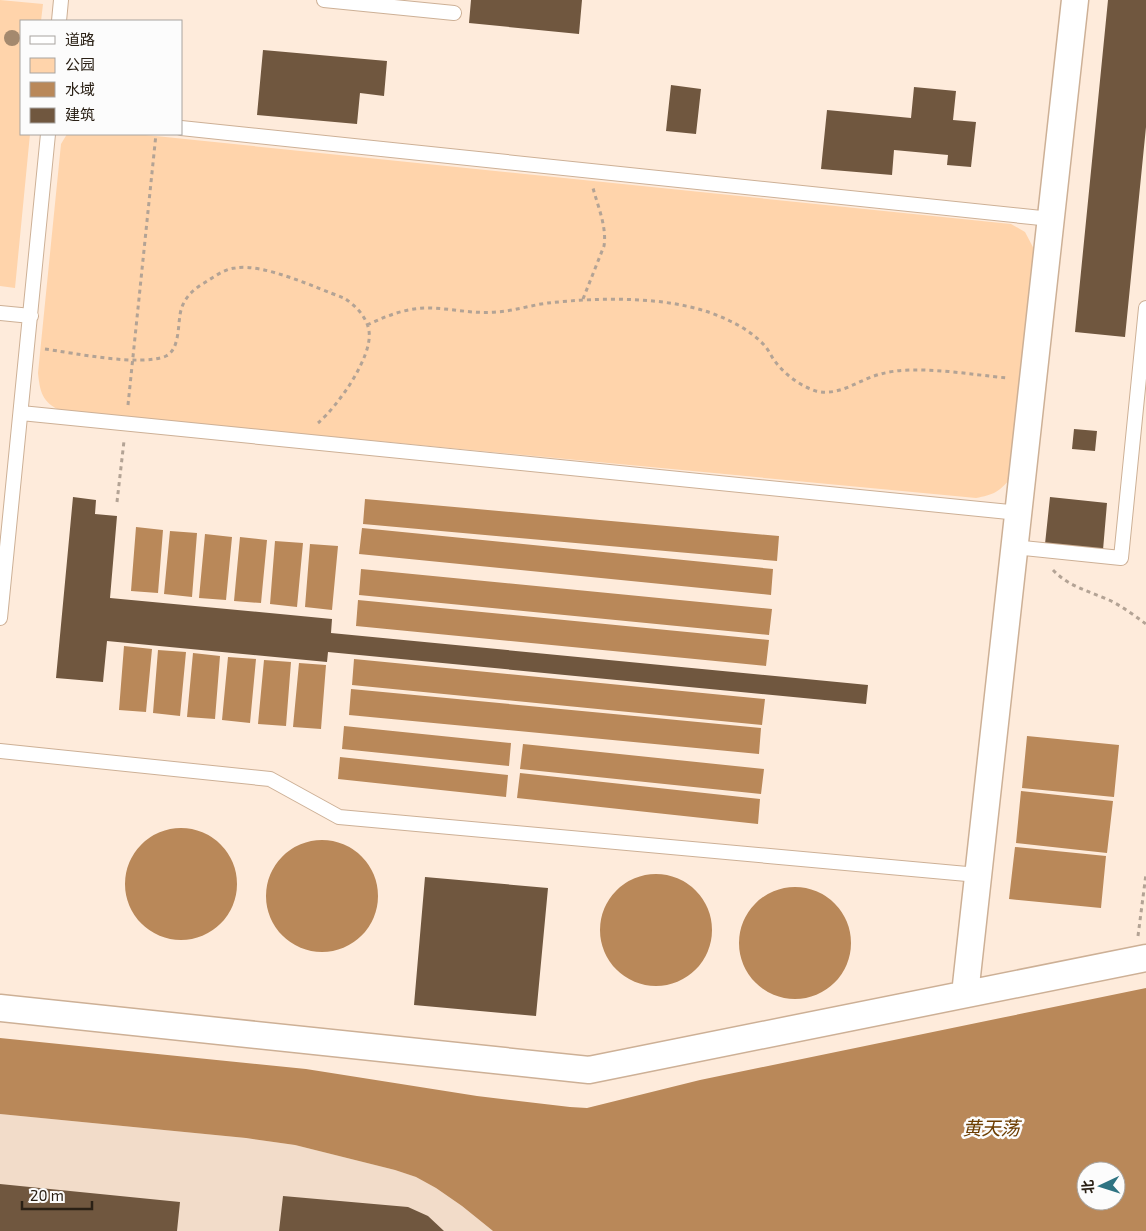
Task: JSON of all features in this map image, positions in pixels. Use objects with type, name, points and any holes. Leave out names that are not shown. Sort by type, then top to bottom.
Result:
[{"type":"street","points":[[965,994],[978,875],[1026,549],[1019,512],[1075,0]]},
{"type":"street","points":[[0,1008],[589,1070],[1141,959]]},
{"type":"lane","points":[[59,20],[61,0]]},
{"type":"lane","points":[[324,0],[454,13]]},
{"type":"lane","points":[[182,128],[1051,219]]},
{"type":"lane","points":[[0,618],[48,135]]},
{"type":"lane","points":[[1026,549],[1121,558],[1146,308]]},
{"type":"lane","points":[[0,312],[30,316]]},
{"type":"lane","points":[[21,413],[1019,512]]},
{"type":"lane","points":[[0,751],[270,779],[339,817],[978,875]]},
{"type":"path","points":[[117,502],[156,135]]},
{"type":"path","points":[[583,299],[605,241],[605,232],[588,170]]},
{"type":"path","points":[[28,346],[132,361],[164,357],[170,353],[175,345],[183,303],[189,294],[226,270],[247,267],[270,271],[344,298],[353,304],[365,319],[369,330],[369,340],[356,374],[347,390],[328,415],[297,440]]},
{"type":"path","points":[[367,325],[395,313],[430,308],[466,312],[496,312],[583,299],[639,300],[661,302],[700,310],[729,320],[748,330],[762,343],[789,376],[816,390],[837,392],[880,374],[910,370],[1033,380]]},
{"type":"path","points":[[1026,549],[1073,586],[1111,601],[1146,624]]},
{"type":"path","points":[[1141,959],[1146,874]]},
{"type":"shaded area","points":[[0,1114],[246,1138],[295,1145],[416,1177],[462,1206],[493,1231],[0,1231]]},
{"type":"green space","points":[[0,0],[43,4],[41,20],[20,20],[20,135],[30,135],[15,288],[0,286]]},
{"type":"green space","points":[[66,135],[146,135],[1011,224],[1025,232],[1035,251],[1011,478],[1003,487],[995,492],[976,498],[61,411],[50,404],[43,396],[38,373],[61,144]]},
{"type":"water","points":[[365,499],[779,536],[777,561],[363,524]]},
{"type":"water","points":[[136,527],[163,530],[158,593],[131,591]]},
{"type":"water","points":[[362,528],[773,569],[771,595],[359,554]]},
{"type":"water","points":[[170,531],[197,533],[192,597],[164,594]]},
{"type":"water","points":[[205,534],[232,537],[226,600],[199,598]]},
{"type":"water","points":[[240,537],[267,540],[261,603],[234,601]]},
{"type":"water","points":[[275,541],[303,543],[297,607],[270,604]]},
{"type":"water","points":[[310,544],[338,546],[332,610],[305,607]]},
{"type":"water","points":[[361,569],[772,609],[769,635],[359,595]]},
{"type":"water","points":[[358,600],[769,640],[766,666],[356,626]]},
{"type":"water","points":[[124,646],[152,649],[146,712],[119,710]]},
{"type":"water","points":[[158,650],[186,652],[180,716],[153,713]]},
{"type":"water","points":[[193,653],[220,656],[215,719],[187,717]]},
{"type":"water","points":[[228,657],[256,659],[250,723],[222,720]]},
{"type":"water","points":[[354,659],[765,699],[762,725],[352,685]]},
{"type":"water","points":[[264,660],[291,662],[286,726],[258,724]]},
{"type":"water","points":[[299,663],[326,665],[321,729],[293,727]]},
{"type":"water","points":[[351,689],[761,728],[759,754],[349,715]]},
{"type":"water","points":[[344,726],[511,743],[509,766],[342,749]]},
{"type":"water","points":[[1027,736],[1119,745],[1114,797],[1022,788]]},
{"type":"water","points":[[523,744],[764,769],[761,794],[520,769]]},
{"type":"water","points":[[340,757],[508,775],[506,797],[338,779]]},
{"type":"water","points":[[520,773],[760,799],[758,824],[517,798]]},
{"type":"water","points":[[1021,791],[1113,801],[1107,853],[1016,843]]},
{"type":"water","points":[[181,828],[202,832],[220,845],[233,863],[237,884],[233,905],[220,923],[202,936],[181,940],[160,936],[142,923],[129,905],[125,884],[129,863],[142,845],[160,832]]},
{"type":"water","points":[[322,840],[343,844],[361,857],[374,875],[378,896],[374,917],[361,935],[343,948],[322,952],[301,948],[283,935],[270,917],[266,896],[270,875],[283,857],[301,844]]},
{"type":"water","points":[[1015,847],[1106,856],[1101,908],[1009,899]]},
{"type":"water","points":[[656,874],[677,878],[696,890],[708,909],[712,930],[708,951],[696,970],[677,982],[656,986],[635,982],[616,970],[604,951],[600,930],[604,909],[616,890],[635,878]]},
{"type":"water","points":[[795,887],[816,891],[834,904],[847,922],[851,943],[847,964],[834,982],[816,995],[795,999],[774,995],[756,982],[743,964],[739,943],[743,922],[756,904],[774,891]]},
{"type":"water","name":"黄天荡","points":[[1146,988],[1146,1231],[493,1231],[462,1206],[416,1177],[295,1145],[246,1138],[0,1114],[0,1038],[306,1069],[477,1096],[587,1108],[700,1080]]},
{"type":"building","points":[[471,0],[582,0],[579,34],[469,23]]},
{"type":"building","points":[[1108,0],[1146,0],[1146,127],[1125,337],[1075,332]]},
{"type":"building","points":[[263,50],[387,61],[384,96],[360,93],[357,124],[257,115]]},
{"type":"building","points":[[671,85],[701,89],[696,134],[666,131]]},
{"type":"building","points":[[914,87],[956,91],[953,120],[976,122],[971,167],[947,165],[948,155],[894,150],[892,175],[821,169],[827,110],[911,118]]},
{"type":"building","points":[[1074,429],[1097,431],[1095,451],[1072,449]]},
{"type":"building","points":[[73,497],[96,500],[95,514],[117,516],[110,598],[332,619],[331,633],[868,685],[866,704],[328,652],[327,662],[107,641],[103,682],[56,678]]},
{"type":"building","points":[[1050,497],[1107,503],[1103,550],[1045,544]]},
{"type":"building","points":[[425,877],[548,888],[536,1016],[414,1005]]},
{"type":"building","points":[[0,1184],[180,1202],[177,1231],[0,1231]]},
{"type":"building","points":[[283,1196],[408,1207],[428,1216],[444,1231],[279,1231]]}]
